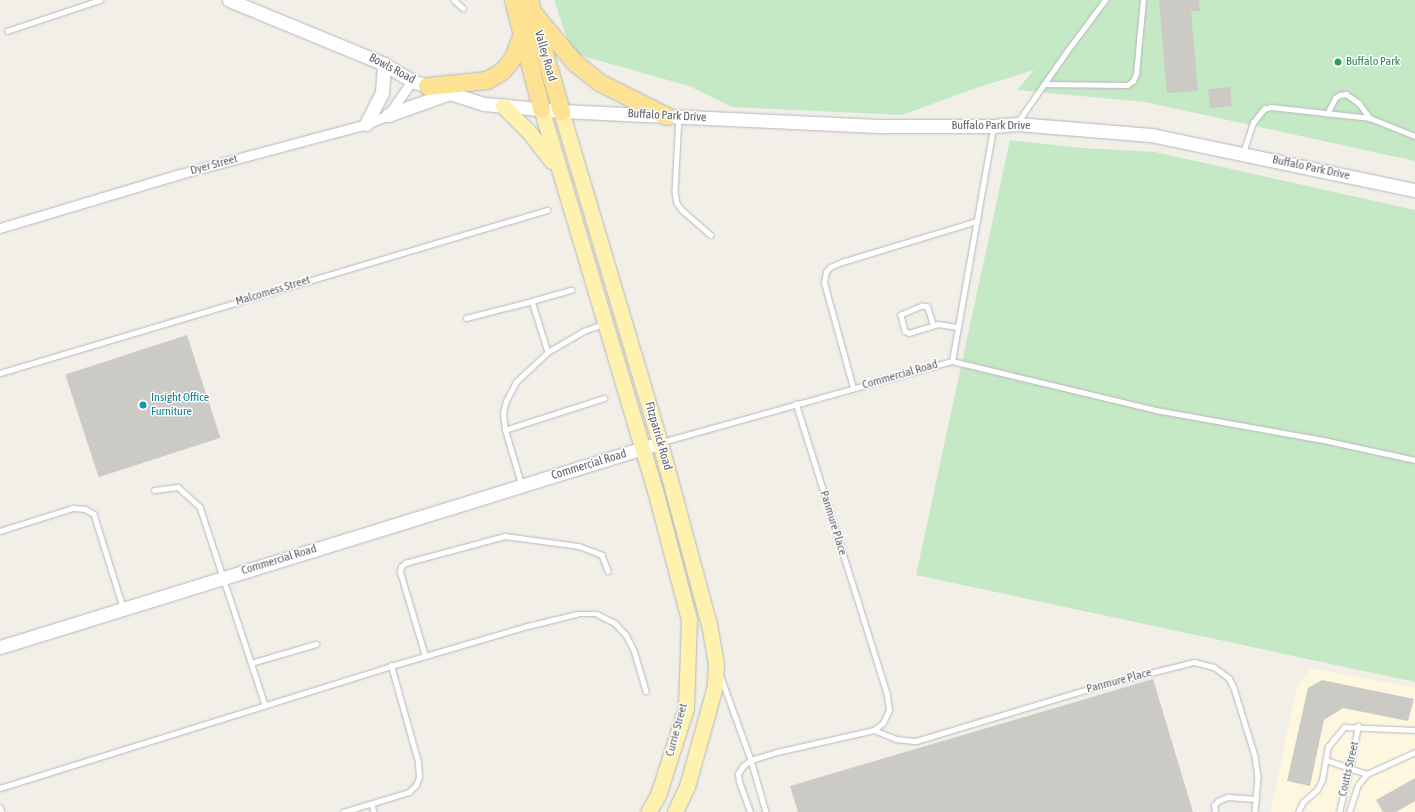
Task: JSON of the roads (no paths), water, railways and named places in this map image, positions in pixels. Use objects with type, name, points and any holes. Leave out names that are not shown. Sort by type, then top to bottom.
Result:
[{"type":"highway","name":"Valley Road","points":[[513,0],[541,108]]},
{"type":"highway","name":"Valley Road","points":[[531,6],[561,111]]},
{"type":"highway","points":[[531,6],[575,63],[599,82],[673,116]]},
{"type":"highway","points":[[419,84],[487,80],[503,70],[513,57],[522,34]]},
{"type":"main road","points":[[503,106],[529,132],[557,166]]},
{"type":"main road","name":"Fitzpatrick Road","points":[[541,108],[557,166],[655,490],[689,620]]},
{"type":"main road","name":"Fitzpatrick Road","points":[[561,111],[660,443],[709,624],[716,664]]},
{"type":"main road","name":"Currie Street","points":[[648,812],[658,795],[686,708],[689,620]]},
{"type":"main road","name":"Currie Street","points":[[676,812],[687,786],[715,686],[716,664]]},
{"type":"street","name":"Bowls Road","points":[[229,0],[384,64],[419,84],[484,104],[561,111]]},
{"type":"street","points":[[366,124],[382,93],[384,64]]},
{"type":"street","points":[[388,115],[419,84]]},
{"type":"street","points":[[388,115],[450,94]]},
{"type":"street","name":"Buffalo Park Drive","points":[[561,111],[883,126],[993,126],[1016,124],[1151,135],[1415,190]]},
{"type":"street","name":"Dyer Street","points":[[0,228],[180,174],[366,124],[388,115]]},
{"type":"street","name":"Commercial Road","points":[[0,647],[124,610],[223,577],[660,443]]},
{"type":"lane","points":[[6,31],[100,0]]},
{"type":"lane","points":[[454,0],[463,8]]},
{"type":"lane","points":[[1016,124],[1105,0]]},
{"type":"lane","points":[[1044,84],[1128,85],[1133,81],[1136,74],[1143,0]]},
{"type":"lane","points":[[1327,114],[1335,98],[1346,94],[1359,103],[1370,118]]},
{"type":"lane","points":[[1243,153],[1253,123],[1264,109],[1281,107],[1327,114],[1370,118],[1415,136]]},
{"type":"lane","points":[[673,116],[675,192],[678,203],[682,210],[711,235]]},
{"type":"lane","name":"Commercial Road","points":[[660,443],[952,361],[993,126]]},
{"type":"lane","name":"Malcomess Street","points":[[0,373],[547,210]]},
{"type":"lane","points":[[853,388],[824,284],[826,272],[830,267],[842,262],[977,221]]},
{"type":"lane","points":[[466,318],[571,290]]},
{"type":"lane","points":[[532,301],[548,352]]},
{"type":"lane","points":[[933,325],[927,307],[922,306],[901,315],[906,332],[941,324],[957,327]]},
{"type":"lane","points":[[521,486],[505,430],[503,413],[506,401],[516,382],[548,352],[584,331],[604,323]]},
{"type":"lane","points":[[952,361],[1156,410],[1328,441],[1415,460]]},
{"type":"lane","points":[[505,430],[604,398]]},
{"type":"lane","name":"Panmure Place","points":[[796,404],[887,695],[889,710],[883,723],[874,730],[896,739],[916,741],[1102,685],[1194,662],[1214,667],[1229,678],[1234,688],[1255,756],[1258,777],[1255,812]]},
{"type":"lane","points":[[154,490],[178,487],[200,508],[265,705]]},
{"type":"lane","points":[[0,531],[73,508],[85,509],[94,514],[124,610]]},
{"type":"lane","points":[[424,656],[400,572],[401,567],[405,563],[505,536],[579,546],[602,555],[608,571]]},
{"type":"lane","points":[[0,788],[424,656],[528,626],[577,614],[597,614],[615,623],[626,635],[634,650],[646,691]]},
{"type":"lane","points":[[251,663],[316,644]]},
{"type":"lane","name":"Fitzpatrick Road","points":[[716,664],[751,760],[766,812]]},
{"type":"lane","points":[[343,812],[409,792],[416,785],[419,776],[418,762],[391,666]]},
{"type":"lane","points":[[1298,812],[1303,802],[1317,790],[1322,780],[1328,748],[1341,729],[1348,726],[1358,726],[1415,730]]},
{"type":"lane","name":"Coutts Street","points":[[1339,812],[1350,768],[1358,726]]},
{"type":"lane","points":[[750,812],[738,774],[743,766],[751,760],[777,752],[874,730]]},
{"type":"lane","points":[[1349,812],[1358,785],[1367,774],[1415,752]]},
{"type":"lane","points":[[1326,760],[1367,774]]},
{"type":"lane","points":[[1215,812],[1214,805],[1218,801],[1228,797],[1256,799]]},
{"type":"lane","points":[[372,804],[374,812]]},
{"type":"lane","points":[[0,807],[2,812]]},
{"type":"place","name":"Buffalo Park","points":[[1338,62]]},
{"type":"place","name":"Insight Office Furniture","points":[[143,405]]}]
